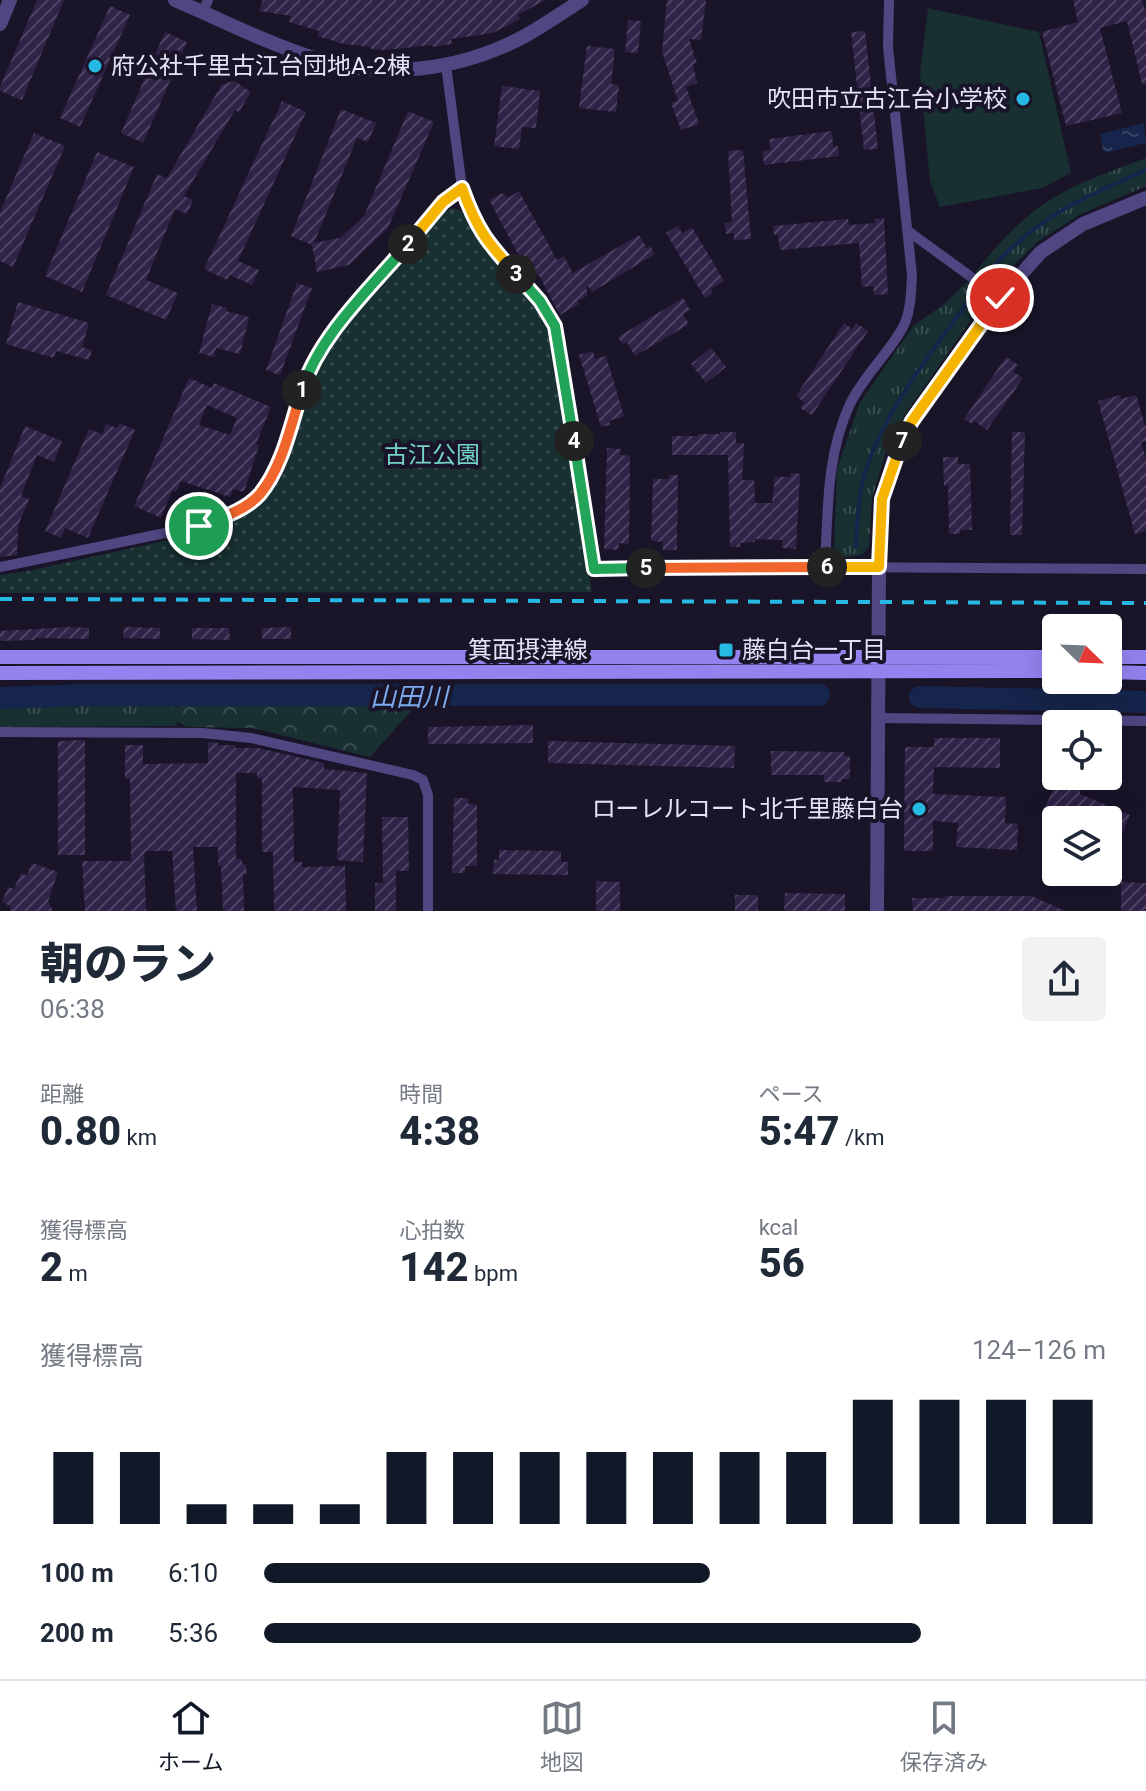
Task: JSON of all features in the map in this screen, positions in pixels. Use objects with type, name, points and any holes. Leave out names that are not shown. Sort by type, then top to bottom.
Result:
[{"type":"main road","name":"箕面摂津線","points":[[0,657],[1042,657]]},
{"type":"main road","points":[[1122,657],[1146,657]]},
{"type":"main road","name":"箕面摂津線","points":[[0,673],[1042,671]]},
{"type":"main road","points":[[1122,672],[1146,673]]},
{"type":"street","points":[[0,24],[10,0]]},
{"type":"street","points":[[175,0],[205,6],[295,52],[340,65],[397,70],[446,65],[479,56],[518,40],[582,0]]},
{"type":"street","points":[[825,567],[830,469],[836,439],[851,402],[903,327],[911,302],[912,275],[888,47],[889,0]]},
{"type":"street","points":[[446,65],[462,188],[474,222],[487,242],[540,301],[555,326],[594,569],[1146,569]]},
{"type":"street","points":[[0,567],[199,526],[237,512],[259,495],[277,465],[308,371],[325,342],[443,202],[462,188]]},
{"type":"street","points":[[877,911],[879,567],[882,499],[895,455],[912,421],[1000,298],[1041,252],[1083,224],[1146,198]]},
{"type":"street","points":[[908,231],[1000,298]]},
{"type":"street","points":[[879,718],[1146,721]]},
{"type":"street","points":[[0,732],[203,733],[251,738],[413,775],[423,780],[428,795],[428,911]]},
{"type":"green space","points":[[928,8],[1039,32],[1071,173],[1042,188],[940,207],[930,181],[920,74]]},
{"type":"green space","points":[[1146,158],[1146,186],[1079,215],[1037,242],[996,284],[991,284],[975,272],[1012,231],[1049,200]]},
{"type":"green space","name":"古江公園","points":[[452,208],[462,211],[482,242],[549,326],[592,592],[0,593],[0,575],[200,533],[241,518],[266,499],[284,467],[313,374],[331,345],[440,213]]},
{"type":"green space","points":[[968,281],[986,292],[987,297],[904,416],[886,452],[872,498],[869,547],[862,555],[840,558],[834,549],[837,469],[860,402],[914,325],[942,306]]},
{"type":"green space","points":[[176,703],[177,726],[0,727],[0,706]]},
{"type":"green space","points":[[190,703],[405,705],[412,710],[370,757],[253,728],[187,727],[174,720],[171,709]]},
{"type":"water","points":[[1144,123],[1146,143],[1104,153],[1100,134]]},
{"type":"building","points":[[37,0],[64,0],[22,100],[0,91],[0,87]]},
{"type":"building","points":[[263,0],[545,0],[518,15],[520,19],[493,33],[451,39],[452,44],[386,50],[344,44],[317,36],[319,31],[289,22],[291,16],[259,11]]},
{"type":"building","points":[[667,0],[706,0],[701,40],[689,39],[697,63],[693,64],[697,83],[686,87],[699,124],[681,130],[671,103],[678,101],[662,52]]},
{"type":"building","points":[[1073,0],[1142,0],[1146,13],[1146,84],[1142,84],[1127,21],[1100,28],[1122,113],[1066,126],[1042,32],[1078,22]]},
{"type":"building","name":"府公社千里古江台団地A-2棟","points":[[110,6],[130,15],[80,127],[60,118]]},
{"type":"building","points":[[628,20],[641,21],[638,53],[625,52]]},
{"type":"building","points":[[865,31],[878,149],[864,150],[851,32]]},
{"type":"building","points":[[165,32],[187,42],[143,143],[121,133]]},
{"type":"building","points":[[587,46],[615,49],[611,84],[619,85],[616,112],[579,108]]},
{"type":"building","points":[[234,81],[251,92],[239,112],[235,110],[184,196],[193,200],[187,214],[175,209],[146,280],[178,293],[166,320],[106,295],[157,174],[167,178],[222,84]]},
{"type":"building","points":[[502,86],[540,91],[536,128],[522,127],[519,149],[494,146]]},
{"type":"building","points":[[282,101],[306,112],[238,261],[259,270],[252,285],[230,275],[227,280],[204,269]]},
{"type":"building","points":[[341,109],[376,123],[368,142],[357,138],[314,243],[340,238],[364,216],[408,111],[434,122],[388,228],[349,265],[317,272],[312,245],[291,236]]},
{"type":"building","points":[[832,131],[833,147],[838,146],[839,156],[764,165],[762,151],[771,150],[769,139]]},
{"type":"building","points":[[34,133],[65,146],[13,267],[0,261],[0,212]]},
{"type":"building","points":[[743,150],[751,239],[734,240],[734,233],[726,234],[725,223],[732,222],[728,151]]},
{"type":"building","points":[[97,152],[134,167],[82,292],[45,276]]},
{"type":"building","points":[[519,191],[557,260],[564,256],[573,273],[639,235],[655,254],[592,292],[586,287],[588,295],[560,315],[538,274],[531,278],[489,200],[502,193],[508,198]]},
{"type":"building","points":[[884,218],[888,294],[874,295],[873,286],[862,287],[859,243],[780,250],[778,235],[774,235],[773,226],[848,219],[849,225],[875,223],[874,219]]},
{"type":"building","points":[[678,226],[682,233],[692,227],[724,281],[711,289],[713,293],[705,298],[666,233]]},
{"type":"building","points":[[297,283],[312,288],[280,375],[266,370]]},
{"type":"building","points":[[683,298],[690,310],[683,314],[689,324],[635,356],[627,342],[623,345],[618,337]]},
{"type":"building","points":[[18,302],[89,323],[82,347],[92,350],[89,360],[56,351],[54,358],[6,344]]},
{"type":"building","points":[[212,304],[249,317],[240,354],[216,348],[214,357],[199,353]]},
{"type":"building","points":[[844,323],[852,329],[856,323],[868,331],[812,415],[800,408],[804,402],[796,396]]},
{"type":"building","points":[[711,348],[726,367],[706,383],[691,364]]},
{"type":"building","points":[[593,351],[595,359],[606,356],[624,416],[601,427],[579,355]]},
{"type":"building","points":[[1006,357],[1018,365],[1013,372],[1023,378],[987,430],[974,421],[972,424],[964,419]]},
{"type":"building","points":[[189,378],[212,388],[214,383],[271,407],[256,444],[259,445],[244,492],[233,489],[230,497],[181,481],[176,492],[172,491],[161,518],[134,506]],"holes":[[[207,405],[237,418],[230,435],[199,425]]]},
{"type":"building","points":[[1120,395],[1121,399],[1136,395],[1146,428],[1146,441],[1141,442],[1146,459],[1146,531],[1135,534],[1098,401]]},
{"type":"building","points":[[119,423],[135,430],[88,538],[65,528],[61,538],[45,531],[89,429],[102,434],[106,424],[117,428]]},
{"type":"building","points":[[25,426],[62,441],[54,462],[37,455],[21,496],[29,499],[18,526],[17,555],[0,557],[0,488]]},
{"type":"building","points":[[736,432],[736,443],[744,443],[742,480],[754,480],[755,503],[772,503],[775,477],[800,474],[796,549],[782,548],[782,540],[755,539],[755,542],[740,543],[740,547],[730,547],[728,455],[672,455],[672,436]]},
{"type":"building","points":[[1012,432],[1025,432],[1022,535],[1010,535]]},
{"type":"building","points":[[607,448],[621,449],[620,455],[630,456],[629,544],[619,543],[618,550],[604,549]]},
{"type":"building","points":[[943,457],[958,457],[958,464],[970,464],[972,530],[960,530],[960,534],[949,534],[948,485],[944,486]]},
{"type":"building","points":[[669,475],[678,475],[677,550],[663,550],[663,542],[651,541],[653,479],[669,479]]},
{"type":"building","points":[[124,627],[160,628],[160,639],[123,638]]},
{"type":"building","points":[[291,627],[291,639],[262,639],[262,628]]},
{"type":"building","points":[[89,628],[89,639],[0,641],[0,631]]},
{"type":"building","points":[[192,628],[229,628],[230,640],[192,639]]},
{"type":"building","points":[[533,725],[533,743],[428,744],[428,727]]},
{"type":"building","points":[[934,738],[1000,738],[1000,768],[934,767],[933,794],[1006,797],[1005,823],[1018,824],[1017,850],[956,847],[958,823],[933,821],[933,851],[904,851],[905,747],[934,747]]},
{"type":"building","points":[[85,740],[85,855],[58,855],[58,741]]},
{"type":"building","points":[[548,741],[735,746],[734,768],[548,763]]},
{"type":"building","points":[[208,742],[235,745],[235,748],[258,748],[324,763],[324,769],[367,773],[363,862],[337,860],[340,790],[293,787],[294,862],[302,862],[302,867],[345,866],[346,911],[274,911],[273,852],[262,852],[262,778],[257,778],[257,773],[236,773],[236,859],[242,859],[247,874],[243,875],[244,911],[223,911],[218,847],[193,847],[197,911],[176,911],[172,851],[146,851],[146,911],[85,911],[82,861],[131,861],[130,779],[125,779],[125,745],[143,745],[143,764],[208,763]]},
{"type":"building","points":[[771,751],[844,752],[844,756],[850,756],[850,779],[824,782],[824,775],[771,775]]},
{"type":"building","points":[[1053,790],[1080,790],[1080,794],[1109,806],[1046,806]]},
{"type":"building","points":[[454,798],[468,798],[468,804],[477,804],[477,866],[465,866],[465,873],[452,873]]},
{"type":"building","points":[[1122,812],[1130,815],[1122,834]]},
{"type":"building","points":[[382,817],[408,817],[409,871],[396,871],[396,911],[375,911],[375,883],[383,883]]},
{"type":"building","points":[[499,850],[561,851],[561,862],[568,862],[568,875],[493,874],[494,860],[499,860]]},
{"type":"building","points":[[32,863],[58,872],[48,902],[53,911],[10,911],[10,906],[2,902],[8,887],[14,889],[21,873],[27,876]]},
{"type":"building","points":[[596,881],[620,882],[620,911],[596,911]]},
{"type":"building","points":[[1122,882],[1146,883],[1146,911],[1121,911]]},
{"type":"building","points":[[785,893],[845,894],[845,911],[784,911]]},
{"type":"building","points":[[735,895],[758,895],[758,911],[735,911]]},
{"type":"building","points":[[1032,896],[1065,911],[913,911],[912,898]]},
{"type":"waterway","points":[[988,273],[1023,238],[1060,211],[1146,170]]},
{"type":"waterway","points":[[856,547],[861,491],[874,448],[912,379],[974,293]]},
{"type":"waterway","name":"山田川","points":[[0,698],[85,695],[819,695]]},
{"type":"waterway","name":"山田川","points":[[920,697],[1146,702]]},
{"type":"railway","points":[[0,599],[1146,603]]},
{"type":"place","name":"府公社千里古江台団地A-2棟","points":[[95,66]]},
{"type":"place","name":"吹田市立古江台小学校","points":[[1023,99]]},
{"type":"place","name":"藤白台一丁目","points":[[726,650]]},
{"type":"place","name":"ローレルコート北千里藤白台","points":[[919,809]]},
{"type":"route","points":[[199,526],[237,512],[259,495],[277,465],[308,371],[325,342],[443,202],[462,188],[474,222],[487,242],[540,301],[555,326],[594,569],[879,567],[882,499],[895,455],[912,421],[1000,298]]}]
